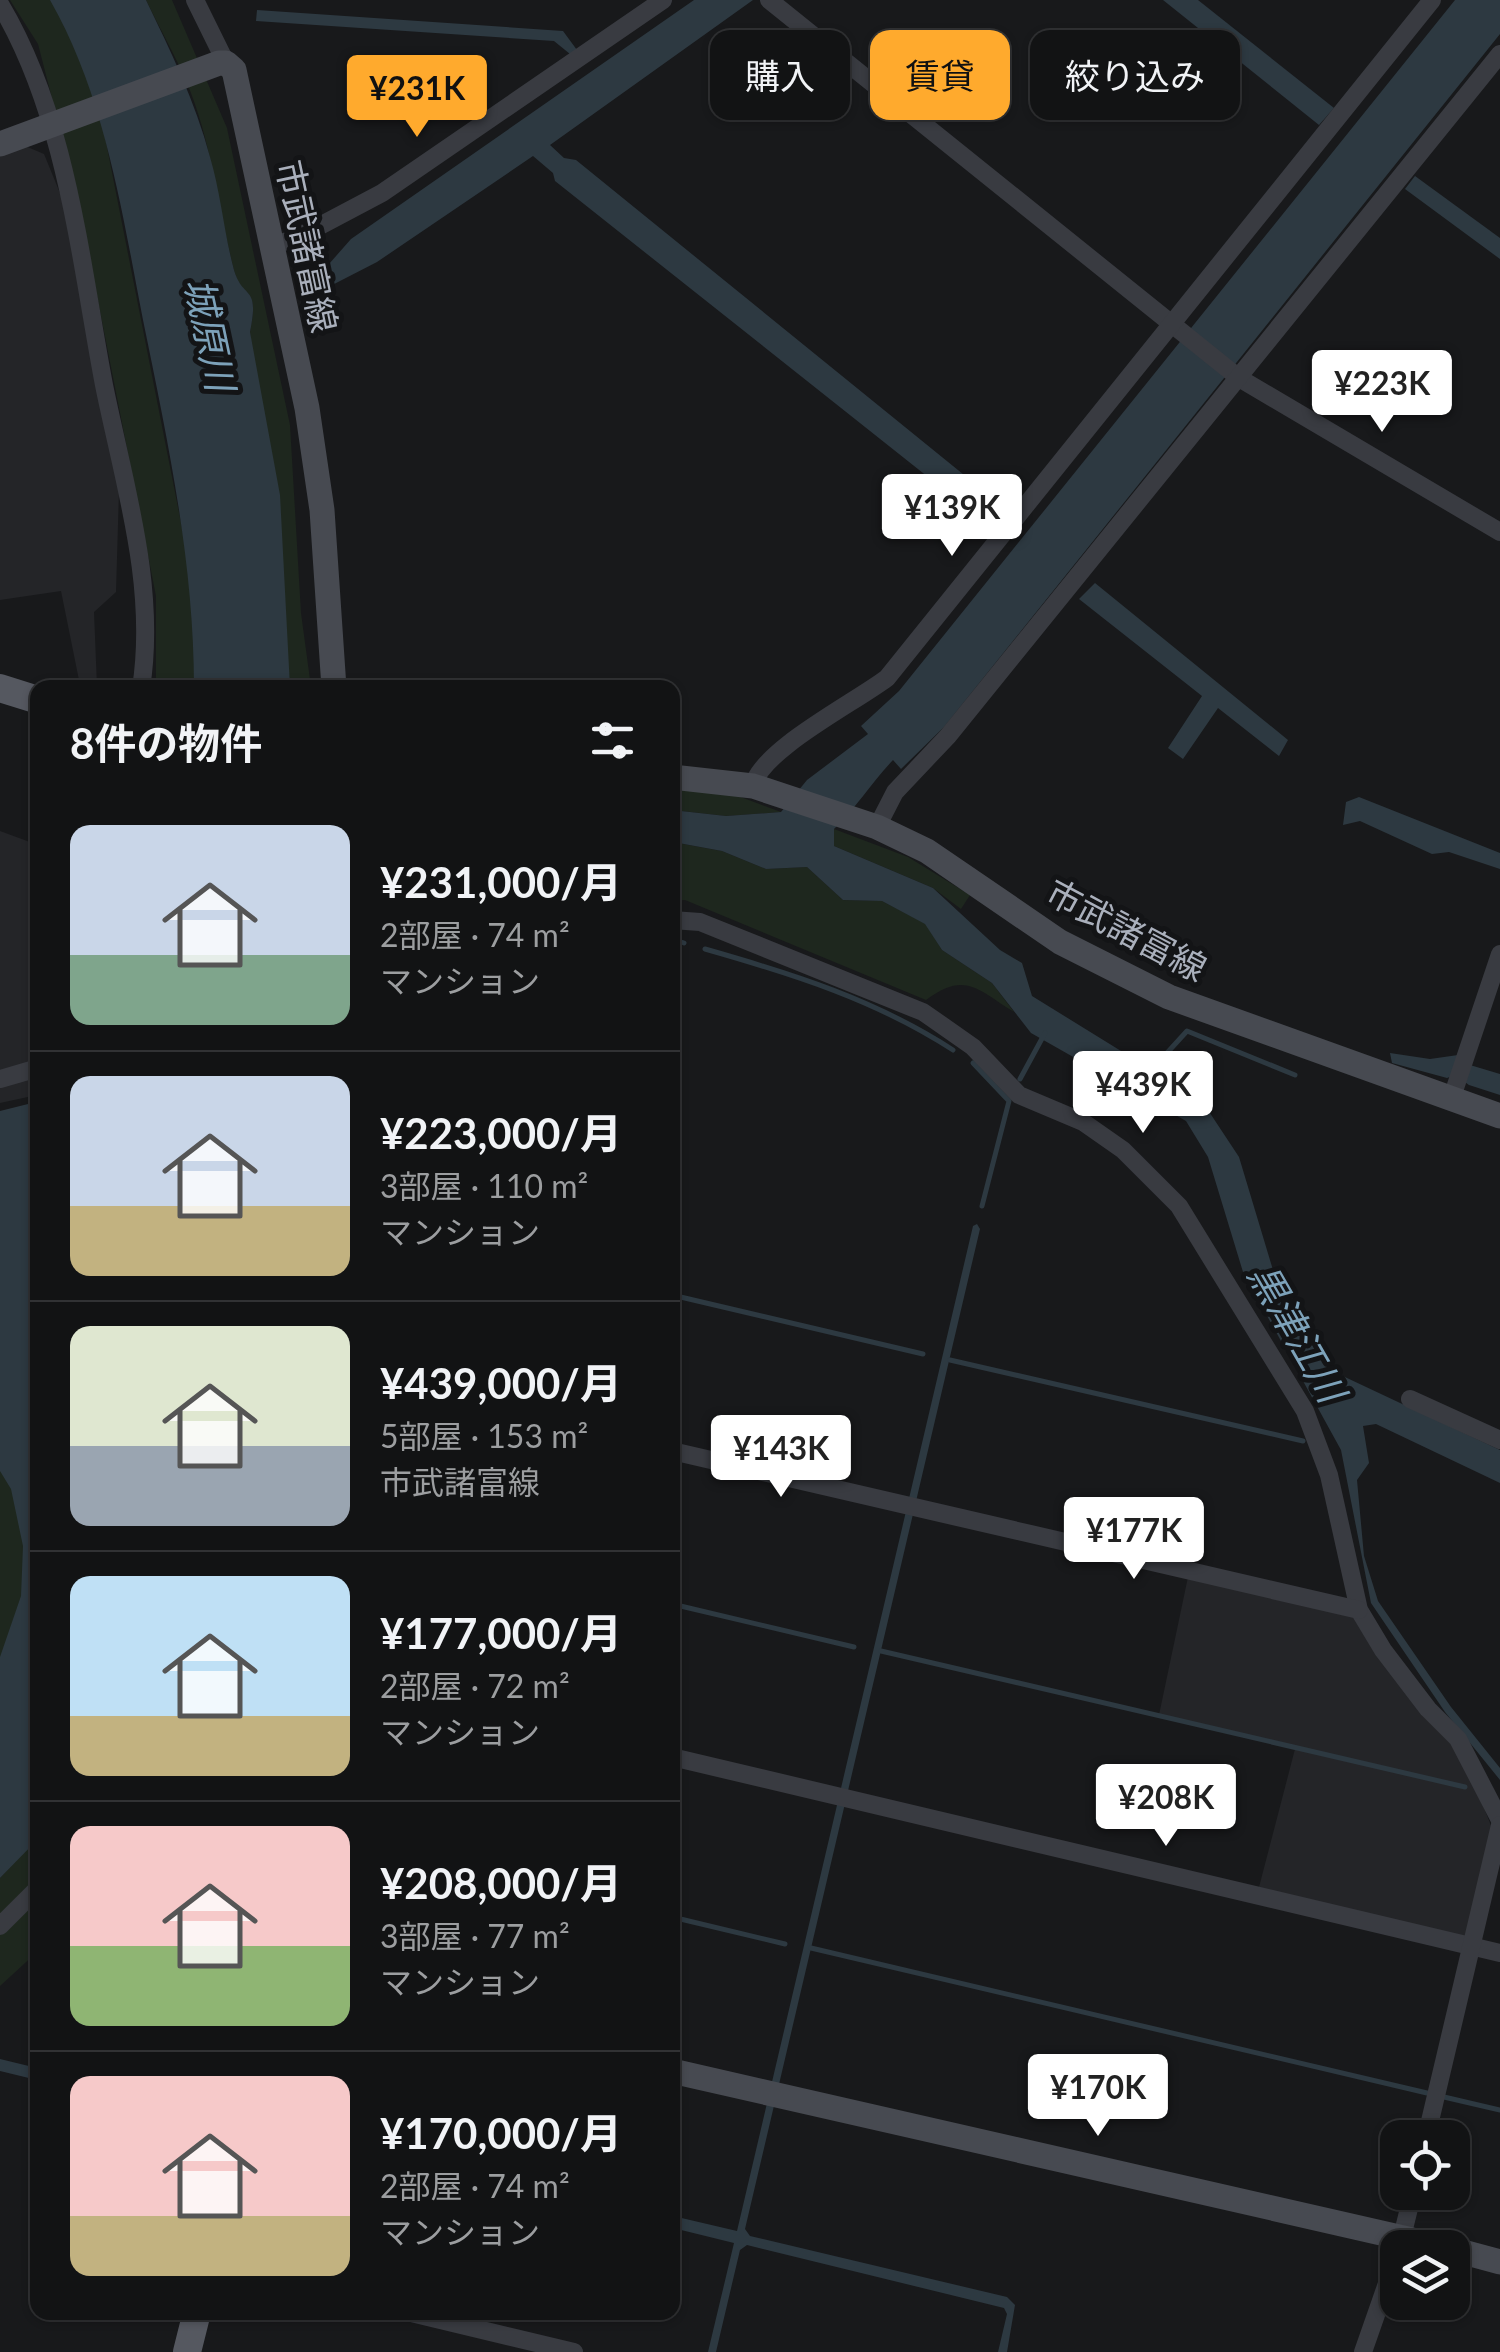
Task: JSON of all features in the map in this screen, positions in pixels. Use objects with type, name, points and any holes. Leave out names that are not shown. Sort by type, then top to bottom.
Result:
[{"type":"main road","name":"市武諸富線","points":[[223,63],[234,70],[307,408],[322,510],[333,680]]},
{"type":"main road","points":[[0,144],[223,63]]},
{"type":"main road","points":[[0,688],[30,697]]},
{"type":"main road","name":"市武諸富線","points":[[680,778],[762,789],[866,824],[926,851],[1060,942],[1169,997],[1455,1089],[1500,1116]]},
{"type":"main road","points":[[680,2074],[1380,2240]]},
{"type":"main road","points":[[1470,2254],[1500,2262]]},
{"type":"main road","points":[[188,2352],[195,2320]]},
{"type":"street","points":[[274,245],[297,238],[382,193],[663,0]]},
{"type":"street","points":[[769,0],[1237,377],[1500,532]]},
{"type":"street","points":[[762,789],[756,772],[807,730],[850,707],[887,678],[1176,328],[1432,0]]},
{"type":"street","points":[[0,4],[23,42],[51,124],[145,594],[141,680]]},
{"type":"street","points":[[200,6],[223,63]]},
{"type":"street","points":[[866,824],[948,736],[1500,54]]},
{"type":"street","points":[[680,921],[700,922],[923,1012],[973,1047],[1020,1095],[1082,1122],[1122,1150],[1179,1206],[1305,1411],[1329,1474],[1359,1610],[1382,1650],[1458,1740],[1500,1823],[1430,2120]]},
{"type":"street","points":[[1455,1089],[1500,954]]},
{"type":"street","points":[[0,1080],[30,1071]]},
{"type":"street","points":[[1410,1398],[1500,1440]]},
{"type":"street","points":[[680,1453],[1359,1610]]},
{"type":"street","points":[[680,1759],[1500,1953]]},
{"type":"street","points":[[0,1926],[30,1896]]},
{"type":"street","points":[[1364,2352],[1380,2304]]},
{"type":"street","points":[[440,2320],[574,2352]]},
{"type":"shaded area","points":[[10,0],[78,0],[187,553],[194,611],[194,680],[156,680],[156,596],[78,199],[38,44]]},
{"type":"shaded area","points":[[146,0],[172,0],[227,128],[290,425],[301,613],[310,680],[273,680],[250,332],[253,306],[237,280],[209,152],[182,73]]},
{"type":"shaded area","points":[[18,143],[44,154],[62,198],[119,491],[116,592],[94,612],[97,680],[79,680],[61,591],[0,600],[0,151]]},
{"type":"shaded area","points":[[680,789],[738,796],[781,812],[726,816],[680,811]]},
{"type":"shaded area","points":[[834,829],[908,857],[970,895],[961,909],[933,888],[834,846]]},
{"type":"shaded area","points":[[0,831],[30,842],[30,1097],[0,1103]]},
{"type":"shaded area","points":[[680,843],[722,851],[766,869],[807,867],[843,900],[882,901],[926,924],[942,950],[992,983],[1014,1012],[971,986],[951,986],[926,1000],[680,900]]},
{"type":"shaded area","points":[[0,1436],[30,1513],[30,1585],[0,1669]]},
{"type":"shaded area","points":[[1188,1577],[1355,1615],[1450,1739],[1468,1768],[1492,1828],[1467,1939],[1258,1891],[1295,1749],[1159,1715]]},
{"type":"shaded area","points":[[30,1846],[30,1958],[0,1986],[0,1878]]},
{"type":"water","name":"城原川","points":[[50,0],[146,0],[197,116],[214,171],[234,270],[252,299],[250,332],[280,495],[290,680],[194,680],[190,594],[162,411],[109,156],[85,75]]},
{"type":"water","points":[[694,0],[753,0],[550,145],[564,158],[576,160],[1006,509],[991,527],[555,181],[553,173],[533,156],[377,262],[305,299],[301,279],[329,264],[351,239]]},
{"type":"water","points":[[1163,0],[1198,0],[1236,30],[1200,30]]},
{"type":"water","name":"黒津江川","points":[[1455,0],[1500,0],[1500,34],[944,727],[901,769],[893,760],[834,829],[834,846],[933,888],[1000,950],[1022,963],[1032,996],[1202,1101],[1239,1157],[1276,1280],[1330,1370],[1500,1450],[1500,1483],[1376,1424],[1363,1426],[1369,1463],[1357,1480],[1364,1556],[1378,1601],[1451,1707],[1500,1768],[1500,1780],[1445,1712],[1371,1603],[1341,1450],[1243,1272],[1208,1157],[1186,1121],[1031,1033],[992,983],[942,950],[925,924],[882,901],[843,900],[807,867],[766,869],[722,851],[680,843],[680,811],[726,816],[781,812],[807,780],[868,734],[861,726],[899,691]]},
{"type":"water","points":[[257,10],[563,31],[577,50],[570,54],[554,41],[256,21]]},
{"type":"water","points":[[1240,33],[1334,108],[1319,125],[1240,62]]},
{"type":"water","points":[[1415,176],[1500,238],[1500,259],[1405,189]]},
{"type":"water","points":[[1095,583],[1288,740],[1279,756],[1218,708],[1183,759],[1168,748],[1202,696],[1079,599]]},
{"type":"water","points":[[1359,797],[1500,853],[1500,869],[1449,852],[1432,854],[1360,821],[1343,825],[1346,802]]},
{"type":"water","points":[[1390,1053],[1430,1059],[1458,1055],[1460,1062],[1500,1074],[1500,1095],[1469,1085],[1455,1075],[1447,1078],[1392,1063]]},
{"type":"water","points":[[30,1104],[30,1847],[0,1878],[0,1657],[21,1596],[23,1546],[11,1489],[0,1471],[0,1111]]},
{"type":"water","points":[[977,1224],[980,1229],[745,2229],[750,2236],[1007,2297],[1015,2305],[1007,2352],[998,2352],[1007,2314],[1004,2308],[747,2245],[740,2250],[716,2352],[708,2352],[734,2243],[680,2230],[680,2218],[737,2231],[973,1226]]},
{"type":"water","points":[[0,2059],[30,2066],[30,2078],[0,2071]]},
{"type":"waterway","points":[[680,942],[684,943]]},
{"type":"waterway","points":[[705,949],[833,990],[894,1017],[953,1050]]},
{"type":"waterway","points":[[1146,1076],[1187,1031],[1295,1075]]},
{"type":"waterway","points":[[1020,1079],[1045,1033]]},
{"type":"waterway","points":[[973,1063],[1009,1101],[982,1206]]},
{"type":"waterway","points":[[680,1297],[923,1354]]},
{"type":"waterway","points":[[950,1360],[1303,1441]]},
{"type":"waterway","points":[[680,1606],[854,1647]]},
{"type":"waterway","points":[[881,1651],[1465,1787]]},
{"type":"waterway","points":[[680,1919],[785,1944]]},
{"type":"waterway","points":[[811,1948],[1427,2093]]},
{"type":"waterway","points":[[1444,2097],[1500,2110]]}]
